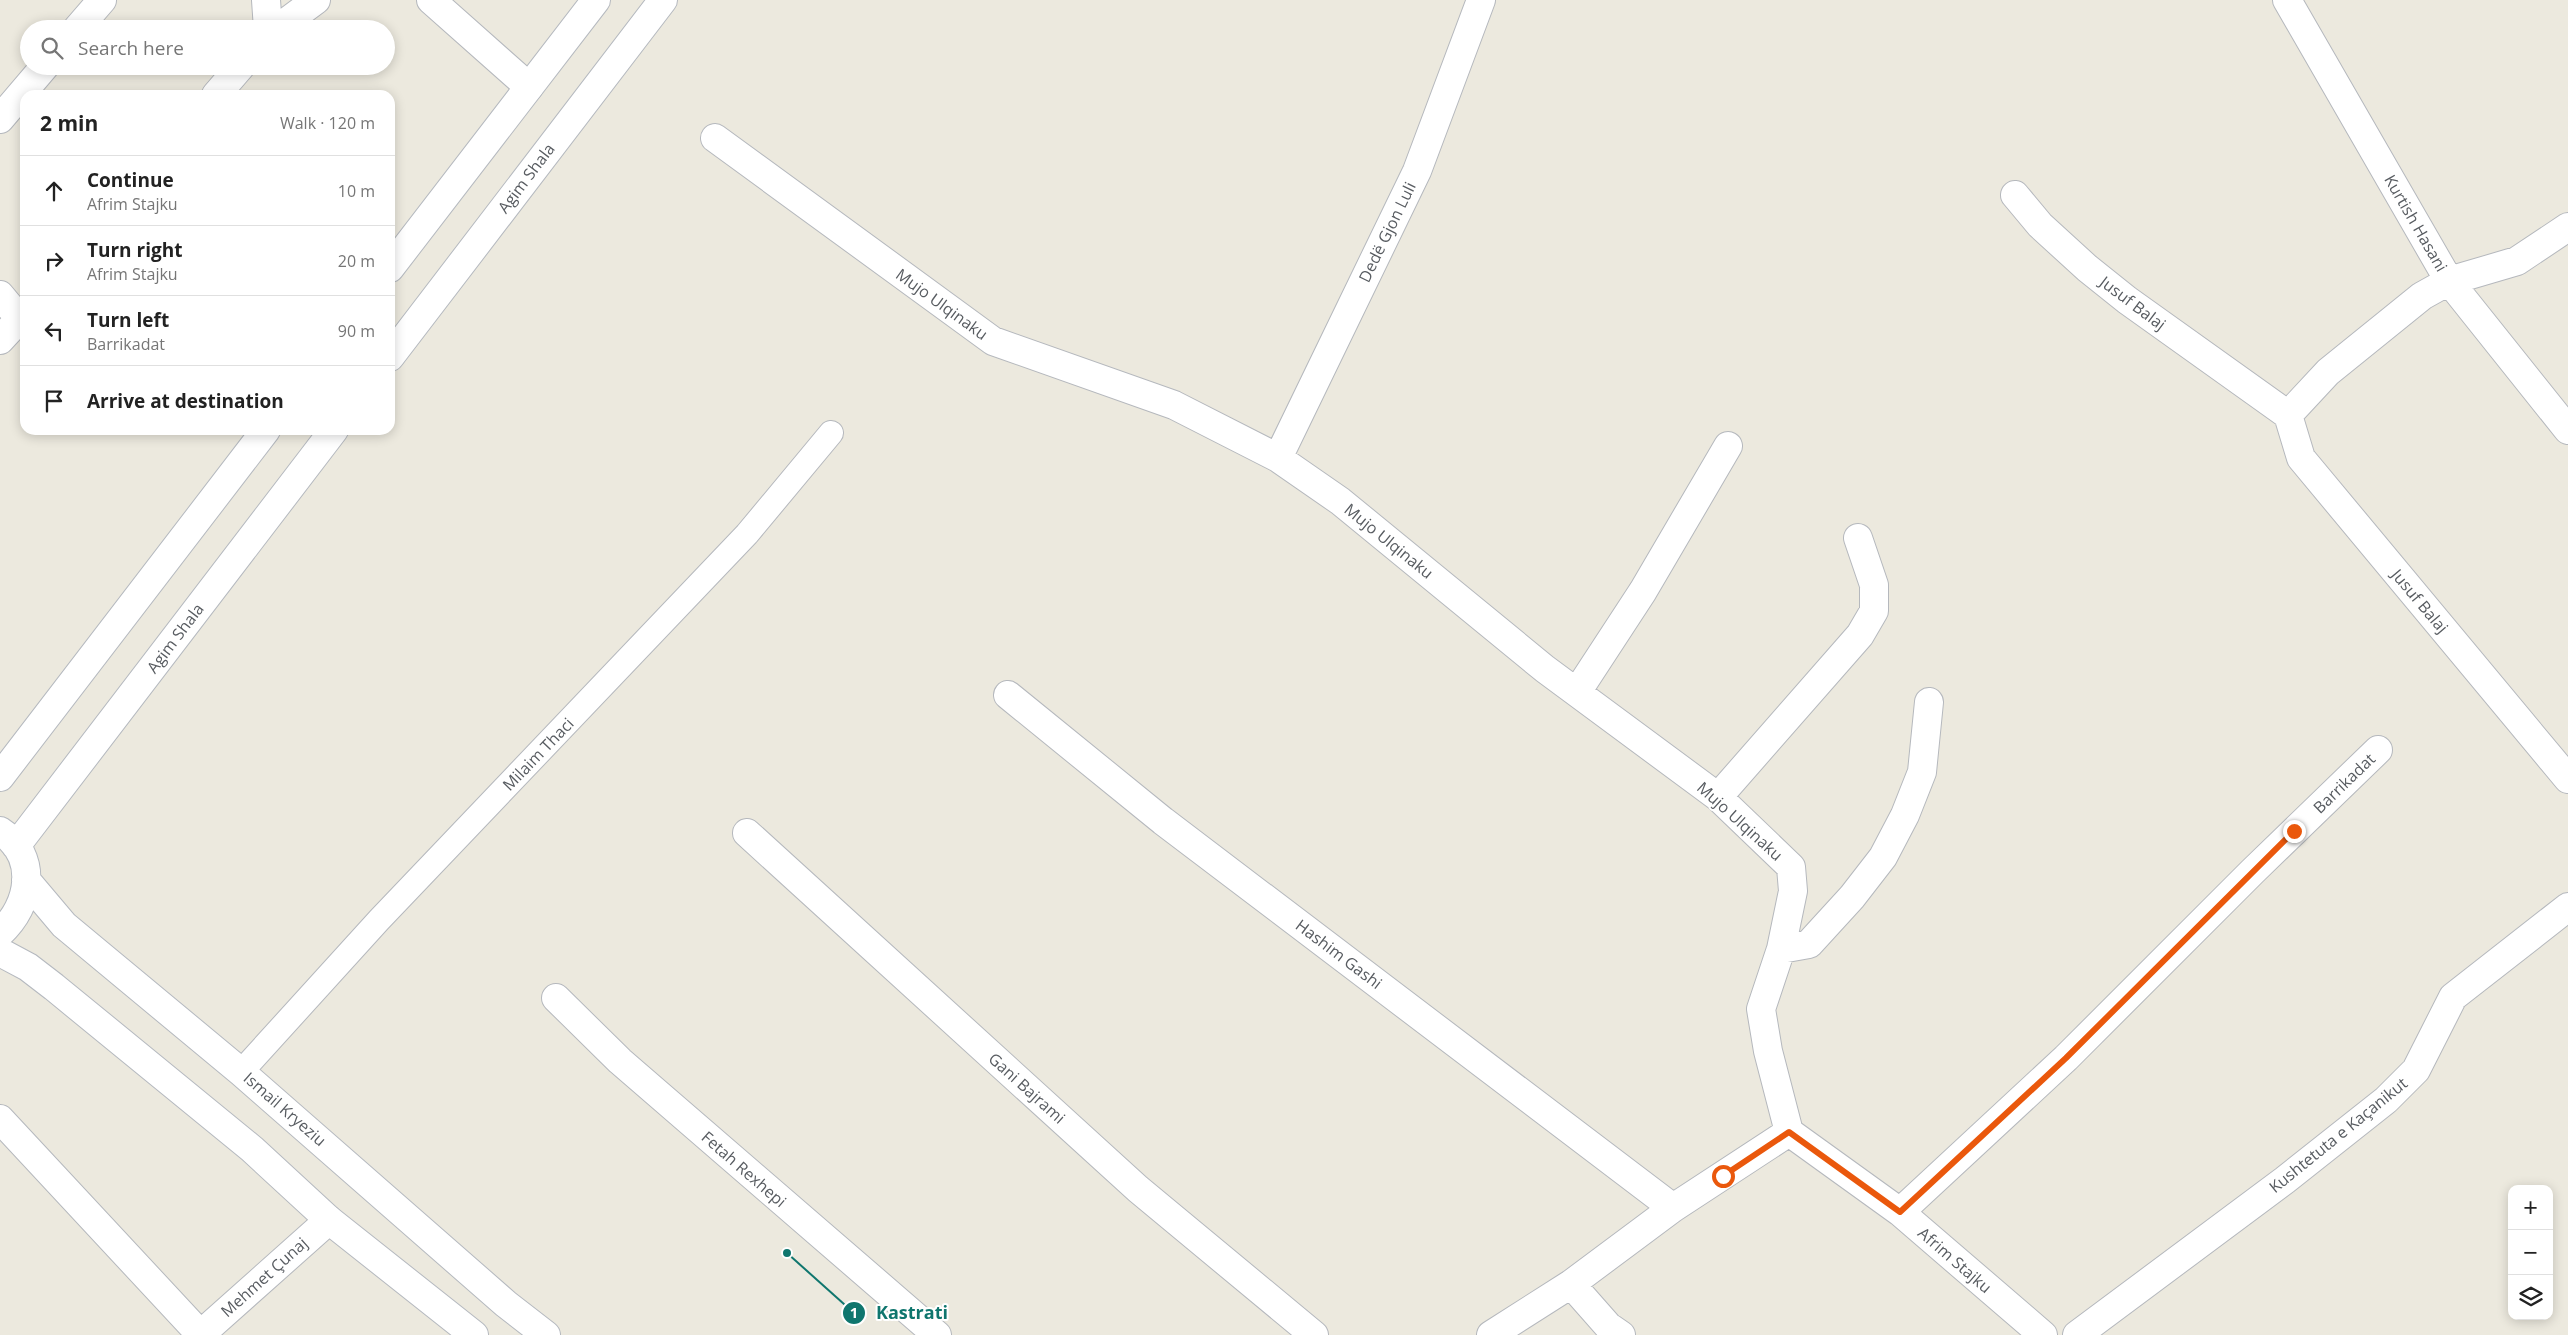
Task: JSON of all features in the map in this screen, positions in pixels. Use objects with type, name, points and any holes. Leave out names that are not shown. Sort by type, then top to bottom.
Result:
[{"type":"street","points":[[85,20],[102,0]]},
{"type":"street","points":[[266,0],[267,20]]},
{"type":"street","points":[[289,20],[316,0]]},
{"type":"street","points":[[431,0],[529,87]]},
{"type":"street","points":[[395,261],[596,0]]},
{"type":"street","name":"Agim Shala","points":[[395,350],[663,0]]},
{"type":"street","name":"Dedë Gjon Luli","points":[[1278,458],[1417,170],[1481,0]]},
{"type":"street","name":"Kurtish Hasani","points":[[2286,0],[2449,281],[2568,430]]},
{"type":"street","points":[[25,90],[37,75]]},
{"type":"street","points":[[220,90],[233,75]]},
{"type":"street","points":[[0,119],[20,95]]},
{"type":"street","name":"Mujo Ulqinaku","points":[[715,138],[993,341],[1174,404],[1278,458],[1340,501],[1577,692],[1718,796],[1791,867],[1793,891],[1781,948],[1761,1009],[1768,1051],[1789,1132]]},
{"type":"street","name":"Jusuf Balaj","points":[[2016,195],[2040,225],[2127,300],[2288,415],[2301,458],[2568,779]]},
{"type":"street","points":[[2288,415],[2328,372],[2422,296],[2449,281],[2517,261],[2568,227]]},
{"type":"street","points":[[0,295],[20,314]]},
{"type":"street","points":[[0,340],[20,318]]},
{"type":"street","points":[[0,777],[262,435]]},
{"type":"street","name":"Agim Shala","points":[[8,839],[330,435]]},
{"type":"street","points":[[1577,692],[1643,592],[1728,446]]},
{"type":"street","points":[[1718,796],[1860,635],[1874,611],[1874,585],[1858,538]]},
{"type":"street","name":"Hashim Gashi","points":[[1008,695],[1163,821],[1673,1208]]},
{"type":"street","points":[[1781,948],[1809,944],[1852,897],[1883,857],[1904,815],[1922,772],[1928,702]]},
{"type":"street","name":"Barrikadat","points":[[1900,1212],[2066,1058],[2378,750]]},
{"type":"street","name":"Gani Bajrami","points":[[747,833],[1138,1189],[1314,1335]]},
{"type":"street","name":"Ismail Kryeziu","points":[[0,933],[13,921],[24,902],[26,880],[24,864],[8,839]]},
{"type":"street","name":"Ismail Kryeziu","points":[[26,880],[64,925],[241,1072],[506,1304],[546,1335]]},
{"type":"street","name":"Kushtetuta e Kaçanikut","points":[[2077,1335],[2285,1180],[2386,1100],[2416,1070],[2453,997],[2568,907]]},
{"type":"street","points":[[0,952],[28,967],[135,1052],[252,1149],[329,1220],[474,1335]]},
{"type":"street","name":"Fetah Rexhepi","points":[[556,998],[620,1062],[937,1335]]},
{"type":"street","points":[[0,1119],[200,1335]]},
{"type":"street","points":[[1491,1335],[1571,1284],[1673,1208],[1789,1132]]},
{"type":"street","name":"Afrim Stajku","points":[[1789,1132],[1900,1212],[2043,1335]]},
{"type":"street","name":"Mehmet Çunaj","points":[[200,1335],[329,1220]]},
{"type":"street","points":[[1571,1284],[1608,1326],[1621,1335]]},
{"type":"lane","name":"Milaim Thaci","points":[[241,1072],[379,920],[747,534],[831,434]]},
{"type":"place","name":"Kastrati","points":[[787,1253]]},
{"type":"route","points":[[1723,1176],[1789,1132],[1900,1212],[2066,1058],[2294,831]]}]
